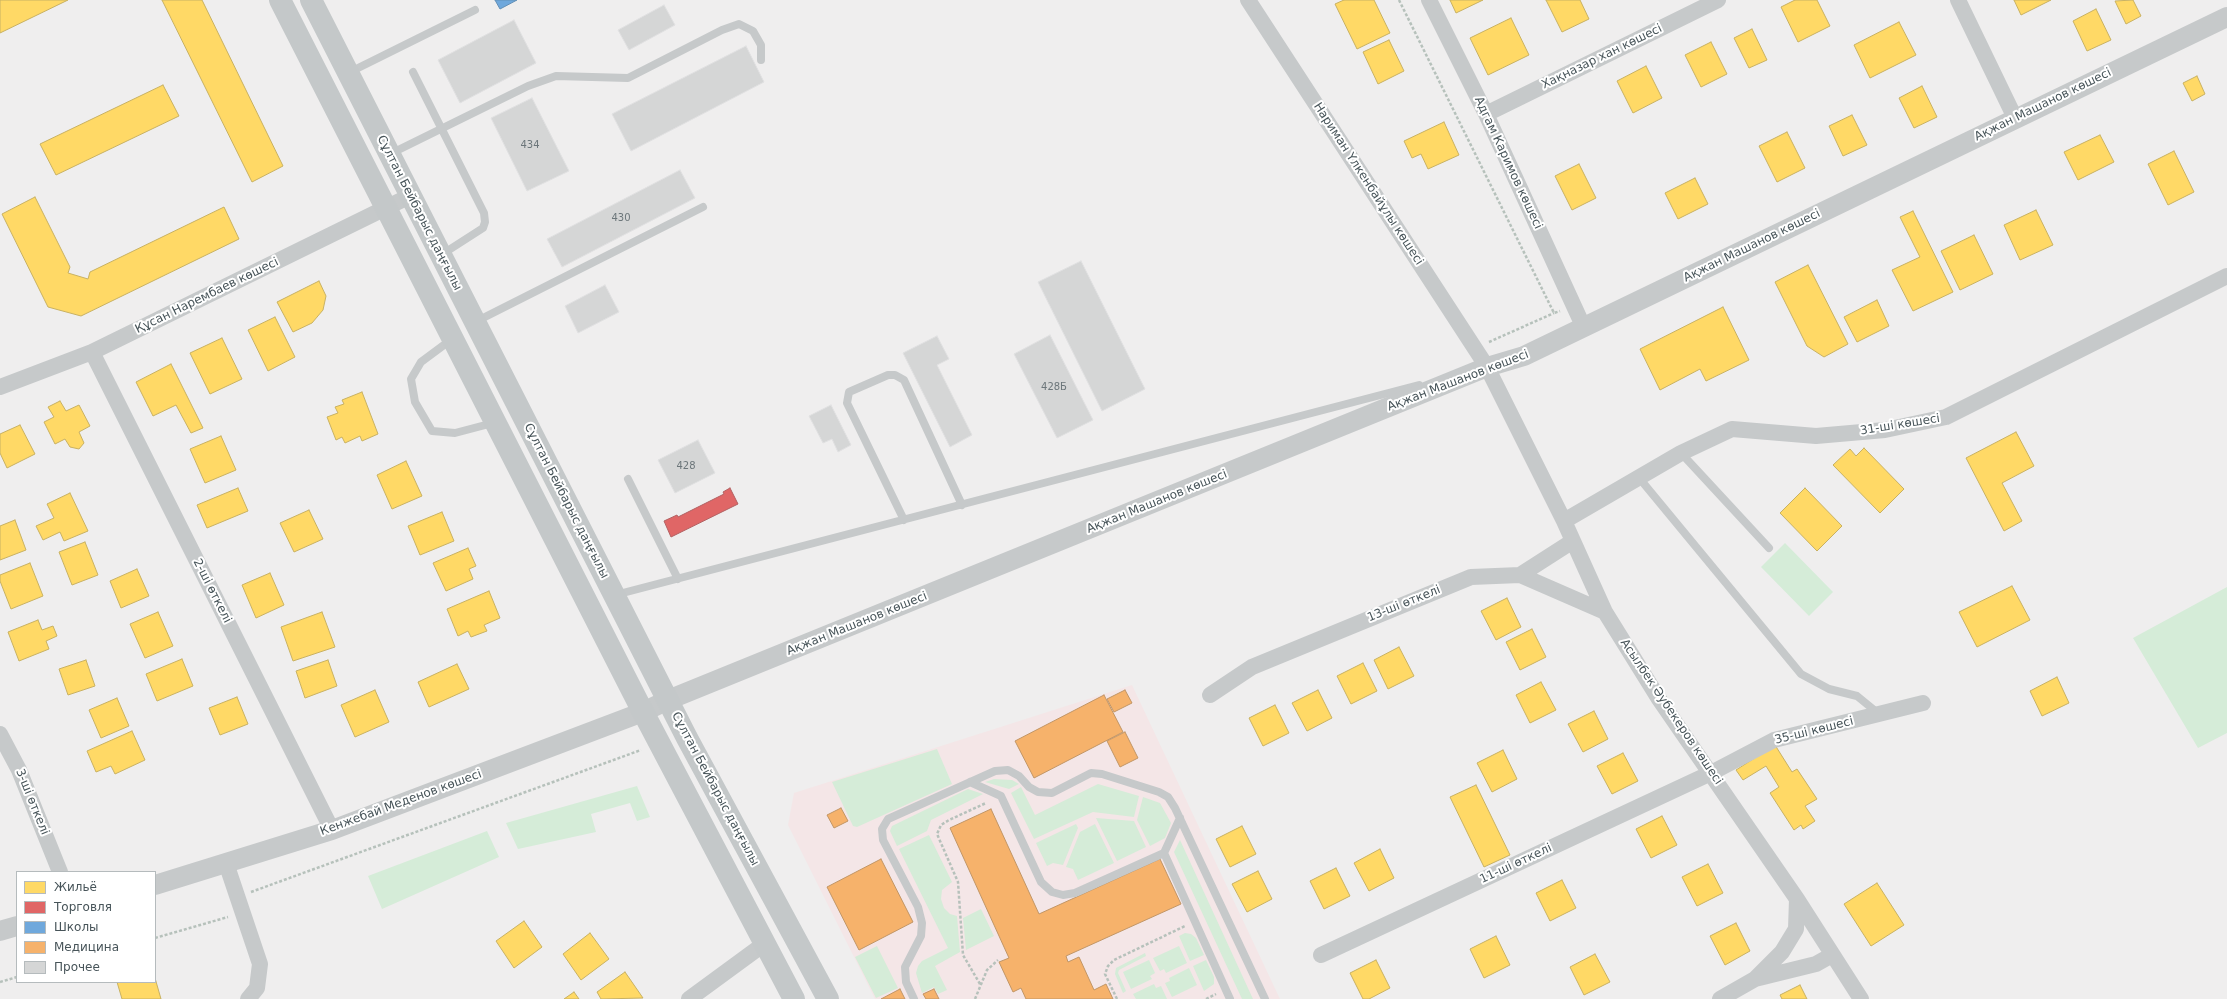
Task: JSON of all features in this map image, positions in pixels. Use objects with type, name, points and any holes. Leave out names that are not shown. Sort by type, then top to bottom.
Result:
[{"type":"main road","points":[[280,0],[659,744],[794,999]]},
{"type":"main road","name":"Сұлтан Бейбарыс даңғылы","points":[[311,0],[668,700],[828,999]]},
{"type":"main road","points":[[498,428],[525,421]]},
{"type":"street","name":"Нариман Үлкенбайұлы көшесі","points":[[1248,0],[1487,368]]},
{"type":"street","name":"Адгам Каримов көшесі","points":[[1429,0],[1486,114],[1584,328]]},
{"type":"street","name":"Хақназар хан көшесі","points":[[1486,114],[1718,0]]},
{"type":"street","points":[[1958,0],[2015,118]]},
{"type":"street","name":"Ақжан Машанов көшесі","points":[[643,712],[668,700],[1487,368],[1524,356],[2227,17]]},
{"type":"street","name":"Құсан Нарембаев көшесі","points":[[0,387],[92,352],[410,196]]},
{"type":"street","name":"31-ші көшесі","points":[[1564,521],[1681,453],[1732,429],[1816,436],[1885,430],[1946,417],[2227,276]]},
{"type":"street","name":"2-ші өткелі","points":[[92,352],[332,830]]},
{"type":"street","name":"Асылбек Әубекеров көшесі","points":[[1487,368],[1564,521],[1605,612],[1659,700],[1711,773],[1861,999]]},
{"type":"street","points":[[1520,575],[1573,541]]},
{"type":"street","name":"13-ші өткелі","points":[[1210,695],[1252,667],[1472,577],[1520,575],[1605,612]]},
{"type":"street","name":"35-ші көшесі","points":[[1711,773],[1774,740],[1923,703]]},
{"type":"street","name":"Кенжебай Меденов көшесі","points":[[156,885],[332,830],[643,712]]},
{"type":"street","name":"3-ші өткелі","points":[[0,734],[19,770],[60,871]]},
{"type":"street","name":"11-ші өткелі","points":[[1321,955],[1711,773]]},
{"type":"street","points":[[226,863],[260,964],[257,988],[248,999]]},
{"type":"street","points":[[1720,999],[1755,978],[1782,952],[1796,929],[1796,899]]},
{"type":"street","points":[[0,931],[16,926]]},
{"type":"street","points":[[689,999],[764,944]]},
{"type":"street","points":[[1755,978],[1816,964],[1832,955]]},
{"type":"lane","points":[[347,73],[475,10]]},
{"type":"lane","points":[[390,155],[528,86],[556,76],[628,78],[722,30],[739,24],[753,31],[761,45],[761,60]]},
{"type":"lane","points":[[413,72],[484,214],[485,222],[483,228],[440,255]]},
{"type":"lane","points":[[474,322],[703,207]]},
{"type":"lane","points":[[453,338],[421,362],[411,379],[415,402],[424,420],[432,431],[455,433],[498,428]]},
{"type":"lane","points":[[615,595],[1487,368]]},
{"type":"lane","points":[[904,520],[847,403],[849,392],[888,375],[895,375],[904,380],[962,505]]},
{"type":"lane","points":[[1681,453],[1769,548]]},
{"type":"lane","points":[[1640,478],[1801,674],[1829,689],[1857,696],[1880,714]]},
{"type":"lane","points":[[628,480],[678,579]]},
{"type":"lane","points":[[914,999],[906,982],[906,968],[921,936],[922,924],[918,907],[883,840],[882,829],[888,819],[995,771],[1008,770],[1019,776],[1029,787],[1038,792],[1052,793],[1091,773],[1102,774],[1159,792],[1168,797],[1180,818],[1265,999]]},
{"type":"lane","points":[[970,782],[1001,796],[1041,882],[1052,892],[1063,895],[1075,893],[1164,853],[1180,818]]},
{"type":"lane","points":[[1164,853],[1230,999]]},
{"type":"path","points":[[1399,0],[1554,313]]},
{"type":"path","points":[[1475,349],[1554,313],[1574,306]]},
{"type":"path","points":[[156,938],[228,917],[224,902],[659,744]]},
{"type":"path","points":[[980,984],[963,955],[958,882],[937,834],[941,825],[949,820],[1001,796]]},
{"type":"path","points":[[1117,999],[1105,974],[1108,966],[1114,960],[1195,921]]},
{"type":"path","points":[[975,999],[987,970],[998,960]]},
{"type":"path","points":[[0,982],[16,977]]},
{"type":"shaded area","points":[[1132,685],[1280,999],[875,999],[788,825],[794,793]]},
{"type":"green space","points":[[1785,543],[1833,592],[1809,616],[1761,567]]},
{"type":"green space","points":[[2227,587],[2227,733],[2198,748],[2133,638]]},
{"type":"green space","points":[[937,749],[952,784],[857,827],[853,826],[832,782]]},
{"type":"green space","points":[[994,779],[1012,780],[1019,784],[1009,789],[985,782]]},
{"type":"green space","points":[[1098,784],[1139,796],[1134,817],[1093,812],[1034,839],[1011,793],[1021,787],[1035,815]]},
{"type":"green space","points":[[637,786],[650,817],[637,821],[630,803],[591,814],[596,832],[518,849],[506,823]]},
{"type":"green space","points":[[968,789],[983,794],[931,820],[927,831],[897,846],[890,831],[892,826]]},
{"type":"green space","points":[[1143,797],[1160,803],[1171,823],[1165,838],[1150,846],[1137,820]]},
{"type":"green space","points":[[1096,818],[1134,821],[1146,847],[1117,861]]},
{"type":"green space","points":[[1076,824],[1078,828],[1063,865],[1053,863],[1047,866],[1036,843]]},
{"type":"green space","points":[[1095,824],[1114,863],[1078,880],[1073,869],[1066,867],[1080,832]]},
{"type":"green space","points":[[487,831],[499,857],[382,909],[368,876]]},
{"type":"green space","points":[[929,835],[952,882],[942,890],[941,899],[944,908],[950,914],[957,916],[960,952],[935,966],[947,990],[938,994],[934,987],[922,993],[916,973],[918,966],[922,961],[948,948],[899,849]]},
{"type":"green space","points":[[1180,840],[1253,999],[1242,999],[1174,852]]},
{"type":"green space","points":[[981,909],[994,936],[966,950],[963,918]]},
{"type":"green space","points":[[1185,933],[1191,934],[1196,938],[1204,955],[1190,961],[1179,936]]},
{"type":"green space","points":[[877,946],[898,988],[876,998],[855,957]]},
{"type":"green space","points":[[1179,946],[1187,963],[1166,973],[1164,969],[1160,971],[1153,958]]},
{"type":"green space","points":[[1145,953],[1146,956],[1119,970],[1118,973],[1126,991],[1123,993],[1115,974],[1116,968]]},
{"type":"green space","points":[[1149,960],[1155,973],[1150,976],[1152,979],[1131,989],[1123,972]]},
{"type":"green space","points":[[1206,960],[1214,977],[1214,984],[1204,991],[1193,966]]},
{"type":"green space","points":[[1189,968],[1197,985],[1172,997],[1165,983],[1170,981],[1169,978]]},
{"type":"green space","points":[[1154,984],[1156,988],[1161,986],[1167,999],[1136,999],[1133,994]]},
{"type":"building: Жильё","points":[[0,0],[68,0],[0,33]]},
{"type":"building: Жильё","points":[[162,0],[202,0],[283,166],[252,182]]},
{"type":"building: Жильё","points":[[1344,0],[1374,0],[1390,33],[1357,49],[1335,4]]},
{"type":"building: Жильё","points":[[1450,0],[1483,0],[1456,13]]},
{"type":"building: Жильё","points":[[1546,0],[1580,0],[1589,19],[1562,32]]},
{"type":"building: Жильё","points":[[1795,0],[1817,0],[1830,26],[1798,42],[1781,7]]},
{"type":"building: Жильё","points":[[2014,0],[2051,0],[2021,15]]},
{"type":"building: Жильё","points":[[2133,0],[2141,16],[2126,24],[2115,1]]},
{"type":"building: Жильё","points":[[2096,9],[2111,40],[2087,51],[2073,21]]},
{"type":"building: Жильё","points":[[1511,18],[1529,55],[1488,75],[1470,38]]},
{"type":"building: Жильё","points":[[1899,22],[1916,55],[1870,78],[1854,45]]},
{"type":"building: Жильё","points":[[1752,29],[1767,60],[1749,68],[1734,38]]},
{"type":"building: Жильё","points":[[1389,40],[1404,71],[1378,84],[1363,52]]},
{"type":"building: Жильё","points":[[1711,42],[1727,74],[1701,87],[1685,55]]},
{"type":"building: Жильё","points":[[1646,66],[1662,98],[1633,113],[1617,81]]},
{"type":"building: Жильё","points":[[2197,76],[2205,94],[2192,101],[2183,83]]},
{"type":"building: Жильё","points":[[163,85],[179,116],[56,175],[40,144]]},
{"type":"building: Жильё","points":[[1922,86],[1937,117],[1914,128],[1899,98]]},
{"type":"building: Жильё","points":[[1852,115],[1867,145],[1843,156],[1829,126]]},
{"type":"building: Жильё","points":[[1444,122],[1459,155],[1428,169],[1421,154],[1412,158],[1404,141]]},
{"type":"building: Жильё","points":[[1787,132],[1805,168],[1777,182],[1759,146]]},
{"type":"building: Жильё","points":[[2100,135],[2114,162],[2078,180],[2064,152]]},
{"type":"building: Жильё","points":[[2174,151],[2194,192],[2168,205],[2148,164]]},
{"type":"building: Жильё","points":[[1579,164],[1596,198],[1572,210],[1555,176]]},
{"type":"building: Жильё","points":[[1695,178],[1708,204],[1678,219],[1665,193]]},
{"type":"building: Жильё","points":[[35,197],[70,267],[68,273],[88,279],[90,272],[224,207],[239,239],[81,316],[48,307],[2,214]]},
{"type":"building: Жильё","points":[[2036,210],[2053,245],[2020,260],[2004,225]]},
{"type":"building: Жильё","points":[[1913,211],[1953,292],[1913,311],[1892,270],[1920,257],[1900,217]]},
{"type":"building: Жильё","points":[[1974,235],[1993,274],[1960,290],[1941,251]]},
{"type":"building: Жильё","points":[[1808,265],[1848,344],[1824,357],[1807,346],[1775,282]]},
{"type":"building: Жильё","points":[[319,281],[326,296],[323,310],[312,323],[293,332],[277,302]]},
{"type":"building: Жильё","points":[[1877,300],[1889,326],[1857,342],[1844,317]]},
{"type":"building: Жильё","points":[[1723,307],[1749,360],[1706,381],[1700,369],[1660,390],[1640,349]]},
{"type":"building: Жильё","points":[[275,317],[295,357],[268,371],[248,330]]},
{"type":"building: Жильё","points":[[222,338],[242,379],[210,394],[190,353]]},
{"type":"building: Жильё","points":[[171,364],[203,428],[191,433],[176,405],[153,416],[136,382]]},
{"type":"building: Жильё","points":[[362,392],[378,434],[362,441],[360,436],[345,443],[342,437],[336,440],[327,417],[338,413],[335,407],[344,404],[342,400]]},
{"type":"building: Жильё","points":[[60,401],[66,411],[79,405],[90,426],[79,432],[84,443],[79,449],[70,447],[65,439],[55,444],[44,422],[54,417],[48,407]]},
{"type":"building: Жильё","points":[[20,425],[35,454],[7,468],[0,453],[0,434]]},
{"type":"building: Жильё","points":[[2016,432],[2034,466],[2002,483],[2022,521],[2004,531],[1966,458]]},
{"type":"building: Жильё","points":[[221,436],[236,470],[205,483],[190,449]]},
{"type":"building: Жильё","points":[[1864,448],[1904,489],[1880,513],[1833,465],[1850,449],[1856,456]]},
{"type":"building: Жильё","points":[[406,461],[422,496],[392,509],[377,475]]},
{"type":"building: Жильё","points":[[238,488],[248,511],[207,528],[197,505]]},
{"type":"building: Жильё","points":[[1805,488],[1842,526],[1817,551],[1780,513]]},
{"type":"building: Жильё","points":[[70,493],[88,531],[64,541],[60,532],[43,540],[36,526],[54,518],[47,504]]},
{"type":"building: Жильё","points":[[309,510],[323,539],[294,552],[280,523]]},
{"type":"building: Жильё","points":[[442,512],[454,541],[420,555],[408,526]]},
{"type":"building: Жильё","points":[[15,520],[26,550],[0,560],[0,526]]},
{"type":"building: Жильё","points":[[85,542],[98,575],[72,585],[59,552]]},
{"type":"building: Жильё","points":[[468,548],[476,566],[469,569],[473,579],[446,591],[433,563]]},
{"type":"building: Жильё","points":[[30,563],[43,596],[11,609],[0,581],[0,575]]},
{"type":"building: Жильё","points":[[137,569],[149,596],[121,608],[110,581]]},
{"type":"building: Жильё","points":[[270,573],[284,605],[256,618],[242,585]]},
{"type":"building: Жильё","points":[[2012,586],[2030,620],[1977,647],[1959,612]]},
{"type":"building: Жильё","points":[[489,591],[500,618],[484,625],[487,631],[471,637],[468,631],[458,636],[447,609]]},
{"type":"building: Жильё","points":[[1507,598],[1521,627],[1496,640],[1481,611]]},
{"type":"building: Жильё","points":[[158,612],[173,646],[145,658],[130,624]]},
{"type":"building: Жильё","points":[[322,612],[335,647],[293,661],[281,627]]},
{"type":"building: Жильё","points":[[38,620],[42,630],[53,626],[57,636],[46,641],[49,649],[19,661],[8,632]]},
{"type":"building: Жильё","points":[[1532,629],[1546,657],[1520,670],[1506,642]]},
{"type":"building: Жильё","points":[[1399,647],[1414,676],[1388,689],[1374,660]]},
{"type":"building: Жильё","points":[[182,659],[193,686],[157,701],[146,674]]},
{"type":"building: Жильё","points":[[86,660],[95,686],[68,695],[59,669]]},
{"type":"building: Жильё","points":[[328,660],[337,686],[305,698],[296,671]]},
{"type":"building: Жильё","points":[[1363,663],[1377,691],[1351,704],[1337,676]]},
{"type":"building: Жильё","points":[[457,664],[469,689],[429,707],[418,682]]},
{"type":"building: Жильё","points":[[2057,677],[2069,703],[2042,716],[2030,691]]},
{"type":"building: Жильё","points":[[1541,682],[1556,710],[1530,723],[1516,695]]},
{"type":"building: Жильё","points":[[375,690],[389,722],[355,737],[341,705]]},
{"type":"building: Жильё","points":[[1318,690],[1332,718],[1307,731],[1292,703]]},
{"type":"building: Жильё","points":[[237,697],[248,724],[220,735],[209,708]]},
{"type":"building: Жильё","points":[[117,698],[129,726],[101,738],[89,710]]},
{"type":"building: Жильё","points":[[1275,705],[1289,733],[1263,746],[1249,718]]},
{"type":"building: Жильё","points":[[1594,711],[1608,739],[1583,752],[1568,724]]},
{"type":"building: Жильё","points":[[132,731],[145,760],[115,774],[111,766],[96,772],[87,751]]},
{"type":"building: Жильё","points":[[1775,745],[1792,772],[1797,769],[1817,799],[1805,806],[1815,821],[1803,829],[1801,825],[1794,830],[1770,793],[1779,787],[1766,766],[1743,780],[1736,770]]},
{"type":"building: Жильё","points":[[1503,750],[1517,779],[1492,792],[1477,763]]},
{"type":"building: Жильё","points":[[1623,753],[1638,781],[1612,794],[1597,766]]},
{"type":"building: Жильё","points":[[1476,785],[1510,855],[1484,867],[1450,797]]},
{"type":"building: Жильё","points":[[1662,816],[1677,845],[1651,858],[1636,829]]},
{"type":"building: Жильё","points":[[1242,826],[1256,854],[1230,867],[1216,839]]},
{"type":"building: Жильё","points":[[1380,849],[1394,878],[1369,891],[1354,863]]},
{"type":"building: Жильё","points":[[1708,864],[1723,893],[1697,906],[1682,877]]},
{"type":"building: Жильё","points":[[1336,868],[1350,896],[1324,909],[1310,881]]},
{"type":"building: Жильё","points":[[1258,871],[1272,899],[1247,912],[1232,884]]},
{"type":"building: Жильё","points":[[1562,880],[1576,908],[1550,921],[1536,893]]},
{"type":"building: Жильё","points":[[1877,883],[1904,925],[1871,946],[1844,904]]},
{"type":"building: Жильё","points":[[524,921],[542,947],[514,968],[496,941]]},
{"type":"building: Жильё","points":[[1736,923],[1750,951],[1725,965],[1710,936]]},
{"type":"building: Жильё","points":[[590,933],[609,959],[581,980],[563,954]]},
{"type":"building: Жильё","points":[[1496,936],[1510,965],[1484,978],[1470,949]]},
{"type":"building: Жильё","points":[[1595,954],[1610,982],[1584,995],[1570,967]]},
{"type":"building: Жильё","points":[[1376,960],[1390,988],[1369,999],[1363,999],[1350,973]]},
{"type":"building: Жильё","points":[[625,972],[643,998],[601,999],[597,992]]},
{"type":"building: Жильё","points":[[156,982],[161,999],[122,999],[117,983],[156,983]]},
{"type":"building: Жильё","points":[[1800,985],[1807,999],[1782,999],[1780,995]]},
{"type":"building: Жильё","points":[[574,992],[579,999],[564,999]]},
{"type":"building: Торговля","points":[[730,488],[738,504],[671,537],[664,521],[677,515],[678,517],[724,494],[723,492]]},
{"type":"building: Школы","points":[[495,0],[517,0],[500,9]]},
{"type":"building: Медицина","points":[[1125,690],[1132,703],[1114,712],[1107,699]]},
{"type":"building: Медицина","points":[[1104,695],[1123,732],[1034,778],[1015,741]]},
{"type":"building: Медицина","points":[[1125,732],[1138,758],[1120,767],[1107,741]]},
{"type":"building: Медицина","points":[[841,808],[848,821],[834,828],[827,815]]},
{"type":"building: Медицина","points":[[991,809],[1039,914],[1160,859],[1181,904],[1066,956],[1068,962],[1079,957],[1094,990],[1106,984],[1113,999],[1026,999],[1021,988],[1013,992],[999,962],[1009,958],[950,828]]},
{"type":"building: Медицина","points":[[881,859],[913,922],[859,950],[827,887]]},
{"type":"building: Медицина","points":[[900,989],[905,999],[881,999]]},
{"type":"building: Медицина","points":[[934,989],[939,999],[926,999],[923,994]]},
{"type":"building: Прочее","points":[[664,5],[675,25],[629,50],[618,30]]},
{"type":"building: Прочее","points":[[514,20],[536,63],[460,103],[438,60]]},
{"type":"building: Прочее","points":[[746,46],[764,82],[631,151],[612,114]]},
{"type":"building: Прочее","points":[[532,98],[569,171],[527,191],[491,118]]},
{"type":"building: Прочее","points":[[680,170],[695,198],[562,267],[547,239]]},
{"type":"building: Прочее","points":[[1081,261],[1145,389],[1102,411],[1038,282]]},
{"type":"building: Прочее","points":[[605,285],[619,312],[578,333],[565,306]]},
{"type":"building: Прочее","points":[[1050,335],[1093,420],[1057,438],[1014,354]]},
{"type":"building: Прочее","points":[[937,336],[949,359],[937,365],[972,435],[950,447],[903,353]]},
{"type":"building: Прочее","points":[[831,405],[851,445],[838,452],[832,439],[823,443],[809,416]]},
{"type":"building: Прочее","points":[[698,440],[715,473],[675,493],[658,460]]}]
